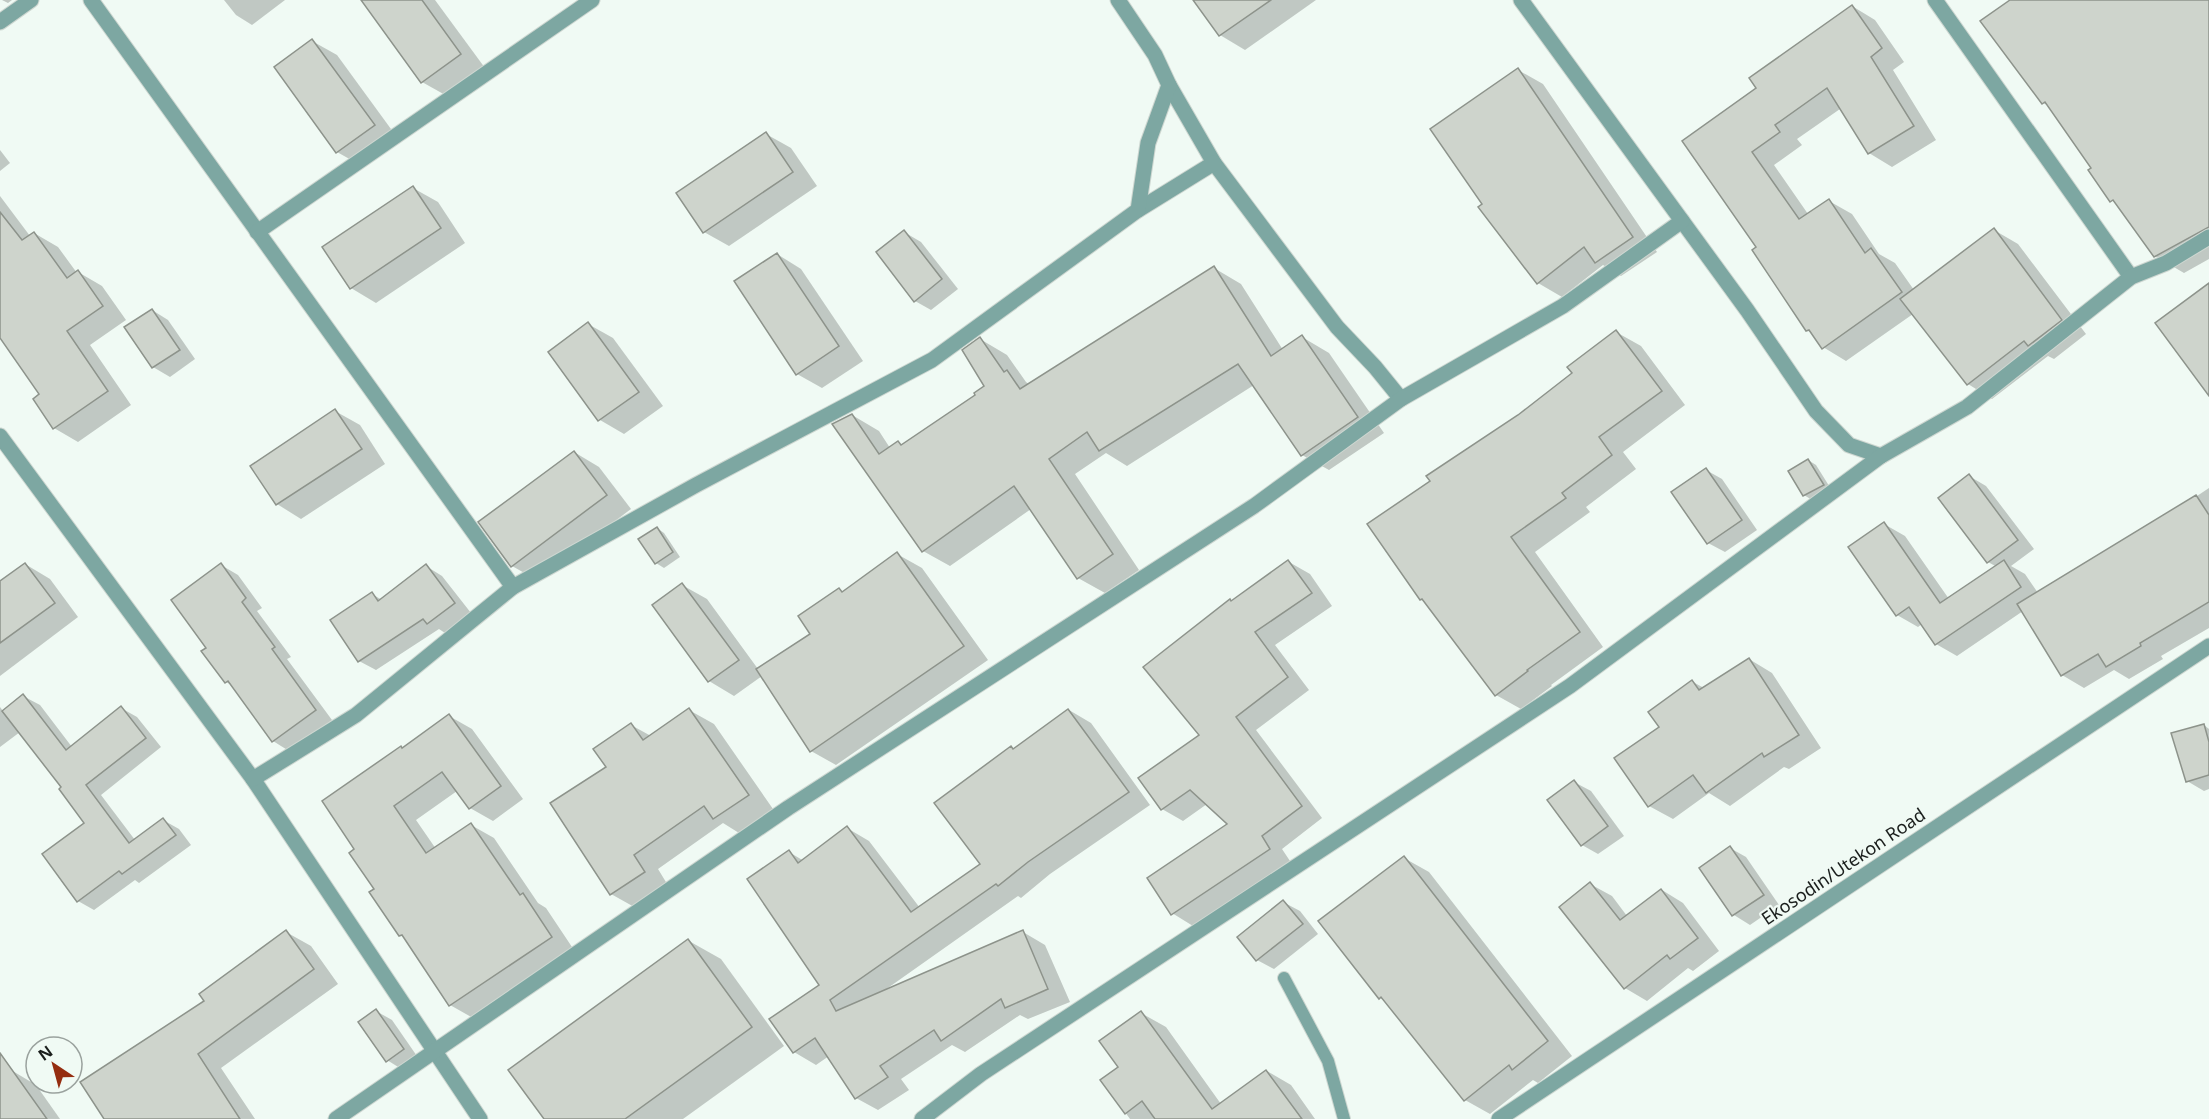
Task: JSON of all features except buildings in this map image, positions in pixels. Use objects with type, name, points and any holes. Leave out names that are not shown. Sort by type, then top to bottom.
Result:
[{"type":"street","points":[[0,22],[31,0]]},
{"type":"street","points":[[91,0],[513,587]]},
{"type":"street","points":[[257,232],[592,0]]},
{"type":"street","points":[[1118,0],[1155,55],[1169,85],[1214,163],[1337,327],[1376,367],[1401,399]]},
{"type":"street","points":[[1521,0],[1795,378],[1816,411],[1850,445],[1881,456]]},
{"type":"street","points":[[1935,0],[2131,277]]},
{"type":"street","points":[[1138,210],[1148,143],[1169,85]]},
{"type":"street","points":[[253,779],[356,715],[513,587],[696,485],[932,360],[1138,210],[1214,163]]},
{"type":"street","points":[[336,1119],[788,808],[1254,506],[1401,399],[1563,306],[1682,221]]},
{"type":"street","points":[[922,1119],[981,1074],[1570,686],[1881,456],[1967,407],[2131,277],[2166,263],[2209,237]]},
{"type":"street","points":[[0,436],[253,779],[480,1119]]},
{"type":"street","name":"Ekosodin/Utekon Road","points":[[1499,1119],[2209,646]]},
{"type":"lane","points":[[1284,978],[1328,1061],[1344,1119]]}]
